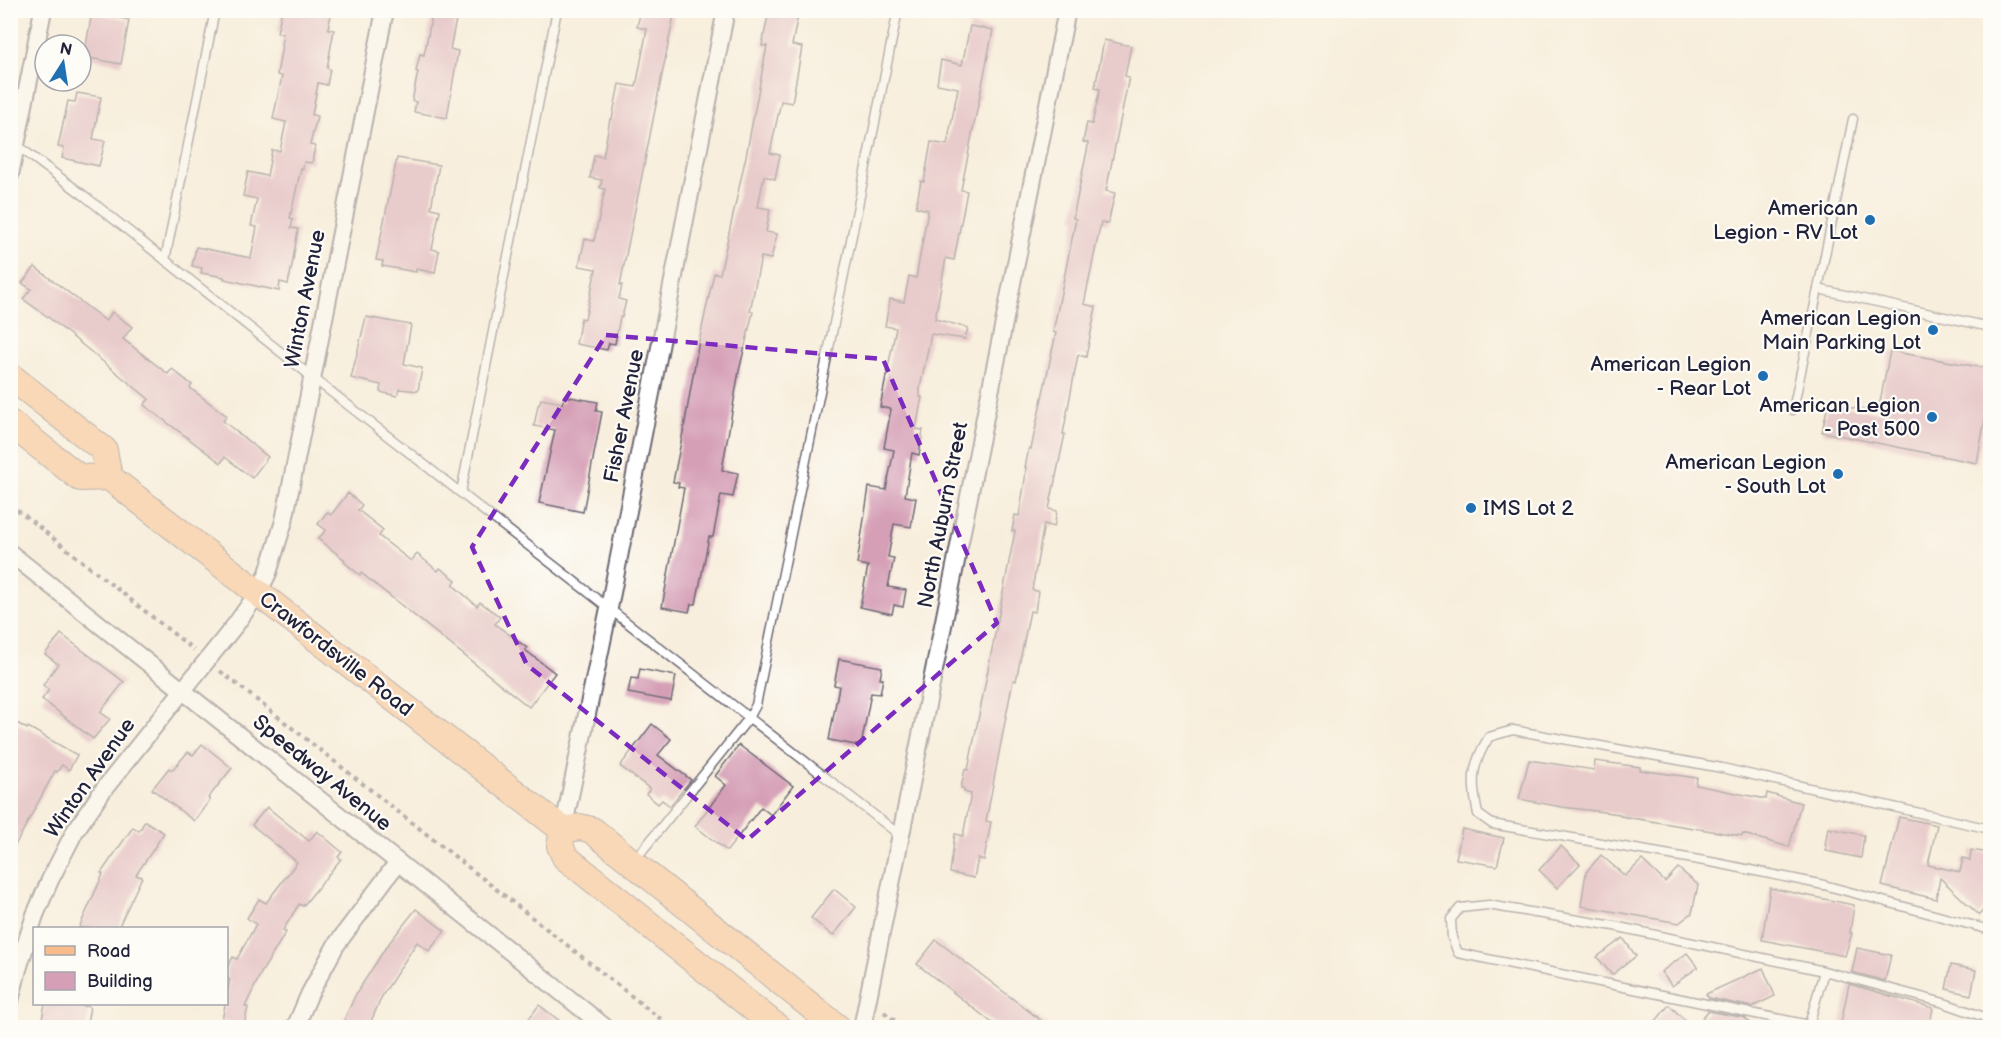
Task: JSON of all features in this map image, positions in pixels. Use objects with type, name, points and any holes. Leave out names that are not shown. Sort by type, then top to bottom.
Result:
[{"type":"main road","points":[[10,376],[104,450],[109,477],[80,478],[10,423]]},
{"type":"main road","name":"Crawfordsville Road","points":[[109,477],[563,830]]},
{"type":"main road","points":[[778,1028],[565,857],[560,846],[563,830],[580,827],[592,830],[838,1028]]},
{"type":"street","points":[[10,175],[13,143],[43,10]]},
{"type":"street","name":"Winton Avenue","points":[[10,1001],[35,915],[75,831],[95,801],[236,624],[258,593],[268,573],[284,521],[385,10]]},
{"type":"street","name":"Fisher Avenue","points":[[563,830],[609,608],[726,10]]},
{"type":"street","name":"North Auburn Street","points":[[862,1028],[1067,10]]},
{"type":"street","name":"Speedway Avenue","points":[[10,553],[606,1028]]},
{"type":"street","points":[[295,1028],[310,993],[336,945],[398,862]]},
{"type":"lane","points":[[165,260],[215,10]]},
{"type":"lane","points":[[461,492],[557,10]]},
{"type":"lane","points":[[632,864],[749,718],[756,705],[898,10]]},
{"type":"lane","points":[[1793,410],[1853,119]]},
{"type":"lane","points":[[13,143],[86,197],[312,377],[901,836]]},
{"type":"lane","points":[[1818,289],[1990,327]]},
{"type":"lane","points":[[1990,829],[1854,796],[1722,768],[1513,730],[1489,737],[1479,754],[1474,774],[1474,796],[1478,814],[1492,824],[1716,862],[1824,885],[1990,930]]},
{"type":"lane","points":[[1824,971],[1809,1025],[1458,953],[1452,938],[1451,919],[1460,908],[1488,905],[1614,926],[1824,971],[1944,1003],[1990,1019]]},
{"type":"path","points":[[10,504],[189,646]]},
{"type":"path","points":[[224,674],[672,1028]]},
{"type":"path","points":[[867,1003],[887,1014],[904,1028]]},
{"type":"highlighted area","points":[[606,335],[883,359],[997,623],[747,840],[527,665],[472,547]]},
{"type":"building","points":[[282,10],[332,10],[328,29],[334,30],[327,68],[330,69],[327,85],[318,83],[312,115],[317,116],[310,145],[315,146],[312,163],[304,162],[303,169],[301,168],[290,218],[293,219],[291,228],[298,229],[292,266],[288,284],[280,282],[279,291],[201,273],[202,268],[192,266],[196,247],[251,258],[257,227],[251,226],[257,199],[243,196],[248,172],[267,176],[272,150],[280,151],[286,122],[273,119],[282,76],[277,75],[283,34],[277,33]]},
{"type":"building","points":[[433,10],[458,10],[450,49],[458,51],[447,118],[414,112],[416,102],[412,101],[418,72],[416,71],[420,54],[424,55]]},
{"type":"building","points":[[641,10],[675,10],[620,285],[622,285],[619,299],[626,301],[622,317],[620,317],[615,344],[609,343],[607,350],[576,344],[581,318],[585,319],[596,269],[579,266],[585,239],[594,241],[605,189],[600,188],[602,180],[590,178],[594,155],[603,157],[619,84],[636,87],[647,29],[637,27]]},
{"type":"building","points":[[769,10],[799,10],[792,45],[802,47],[792,103],[781,101],[770,153],[780,155],[775,179],[764,176],[758,207],[770,209],[766,232],[777,234],[771,259],[761,257],[750,311],[753,312],[739,371],[722,470],[738,473],[733,497],[721,495],[713,537],[709,537],[696,604],[691,604],[689,612],[662,607],[684,488],[678,487],[679,483],[673,482],[714,273],[720,274],[746,156],[767,46],[762,46]]},
{"type":"building","points":[[92,12],[129,20],[121,64],[93,59],[93,33],[88,33]]},
{"type":"building","points":[[970,26],[993,30],[961,190],[967,191],[954,260],[946,258],[935,319],[968,328],[965,339],[931,334],[920,388],[920,397],[922,397],[916,429],[923,430],[919,455],[912,453],[905,496],[916,498],[911,527],[894,524],[888,557],[894,558],[888,587],[906,590],[903,607],[894,605],[892,614],[860,607],[868,566],[857,564],[869,487],[886,490],[894,450],[884,448],[891,409],[880,407],[896,328],[885,326],[890,299],[904,302],[909,276],[916,278],[928,210],[916,207],[921,181],[924,182],[931,142],[947,145],[958,88],[937,84],[941,60],[962,65]]},
{"type":"building","points":[[1104,40],[1131,46],[1125,76],[1129,77],[1106,191],[1115,193],[1108,224],[1101,222],[1084,304],[1096,307],[1086,357],[1078,355],[1063,434],[1065,434],[1049,509],[1057,511],[1054,527],[1044,524],[1032,590],[1038,591],[1035,612],[1030,611],[1016,681],[1013,680],[986,821],[991,822],[984,860],[978,858],[974,878],[950,873],[955,834],[963,836],[971,794],[964,792],[961,788],[965,769],[968,770],[1015,531],[1012,531],[1015,515],[1019,516],[1025,467],[1056,333],[1053,332],[1088,146],[1088,143],[1083,142],[1087,123],[1092,124],[1100,89],[1095,88]]},
{"type":"building","points":[[77,93],[101,97],[93,139],[105,141],[99,166],[62,158],[64,148],[58,147],[68,101],[75,102]]},
{"type":"building","points":[[397,158],[439,165],[431,208],[440,210],[432,249],[439,251],[435,273],[382,266],[383,261],[376,260]]},
{"type":"building","points":[[35,267],[106,321],[112,312],[132,327],[123,339],[168,374],[172,369],[192,385],[190,388],[227,416],[223,421],[268,457],[252,478],[225,457],[221,463],[144,405],[149,399],[23,299],[31,289],[22,283]]},
{"type":"building","points":[[366,317],[411,325],[404,364],[422,368],[418,391],[399,389],[397,396],[380,392],[381,385],[351,378]]},
{"type":"building","name":"American Legion - Post 500","points":[[1890,351],[1990,369],[1990,391],[1977,463],[1822,432],[1828,404],[1878,412]]},
{"type":"building","points":[[564,396],[598,402],[596,411],[602,412],[583,512],[539,503],[555,430],[534,426],[538,405],[541,399],[562,403]]},
{"type":"building","points":[[348,493],[362,505],[358,510],[383,530],[379,536],[411,561],[417,554],[438,571],[440,568],[456,580],[453,585],[477,606],[480,602],[500,617],[495,624],[555,673],[529,707],[361,573],[360,575],[318,539],[326,530],[318,524],[327,512],[331,515]]},
{"type":"building","points":[[61,634],[124,682],[100,712],[110,719],[93,739],[42,699],[49,690],[43,685],[58,664],[45,654]]},
{"type":"building","points":[[839,659],[882,667],[880,679],[883,679],[880,694],[871,693],[861,746],[829,740],[839,686],[834,685]]},
{"type":"building","points":[[640,669],[676,676],[671,701],[628,693],[631,678],[638,679]]},
{"type":"building","points":[[10,719],[77,755],[69,770],[62,765],[57,772],[55,771],[10,855]]},
{"type":"building","points":[[652,724],[671,739],[658,755],[691,780],[670,806],[662,800],[658,804],[646,794],[650,789],[620,766]]},
{"type":"building","points":[[202,744],[232,768],[208,798],[210,800],[194,821],[152,789],[169,768],[172,770],[188,752],[193,755]]},
{"type":"building","points":[[739,745],[793,786],[771,815],[761,807],[727,851],[695,826],[726,785],[715,776]]},
{"type":"building","points":[[1529,760],[1594,770],[1595,761],[1640,767],[1640,770],[1697,778],[1696,785],[1766,799],[1767,793],[1801,803],[1789,847],[1743,834],[1742,836],[1519,799]]},
{"type":"building","points":[[267,807],[309,841],[317,831],[342,852],[338,857],[341,859],[303,906],[299,904],[283,930],[286,932],[261,973],[245,1007],[248,1007],[244,1025],[222,1020],[225,1005],[228,1005],[230,980],[228,979],[228,966],[233,957],[237,959],[256,924],[247,918],[259,899],[266,903],[297,862],[252,825]]},
{"type":"building","points":[[1899,817],[1937,825],[1928,865],[1960,872],[1963,858],[1970,860],[1971,850],[1990,853],[1990,903],[1979,915],[1940,878],[1936,899],[1882,886]]},
{"type":"building","points":[[145,821],[164,833],[136,875],[142,877],[118,927],[79,927],[103,874],[101,873],[133,827],[139,831]]},
{"type":"building","points":[[1828,828],[1864,835],[1861,858],[1826,851]]},
{"type":"building","points":[[1462,829],[1504,838],[1497,866],[1456,859]]},
{"type":"building","points":[[1561,846],[1580,864],[1557,888],[1539,870]]},
{"type":"building","points":[[1601,855],[1625,876],[1642,860],[1665,882],[1678,868],[1698,885],[1692,913],[1679,923],[1581,906],[1586,872]]},
{"type":"building","points":[[1770,888],[1854,905],[1850,933],[1852,933],[1845,956],[1762,940]]},
{"type":"building","points":[[834,889],[856,907],[833,936],[811,918]]},
{"type":"building","points":[[416,909],[445,931],[429,951],[417,942],[382,996],[368,1028],[357,1028],[344,1020],[356,994],[386,947]]},
{"type":"building","points":[[1623,938],[1636,956],[1612,975],[1597,957]]},
{"type":"building","points":[[936,940],[1051,1028],[999,1028],[917,964]]},
{"type":"building","points":[[1857,948],[1891,955],[1885,981],[1852,972]]},
{"type":"building","points":[[1687,953],[1698,967],[1672,986],[1661,972]]},
{"type":"building","points":[[1951,965],[1976,970],[1971,995],[1946,989]]},
{"type":"building","points":[[1763,968],[1775,996],[1752,1007],[1709,998],[1706,994]]},
{"type":"building","points":[[1849,984],[1933,1008],[1929,1028],[1840,1028]]},
{"type":"building","points":[[45,1005],[90,1007],[86,1028],[59,1028],[41,1024]]},
{"type":"building","points":[[539,1005],[569,1028],[522,1028]]},
{"type":"building","points":[[1669,1005],[1693,1028],[1650,1028]]},
{"type":"building","points":[[1708,1011],[1745,1018],[1754,1028],[1694,1028]]},
{"type":"place","name":"American Legion - RV Lot","points":[[1870,220]]},
{"type":"place","name":"American Legion Main Parking Lot","points":[[1933,330]]},
{"type":"place","name":"American Legion - Rear Lot","points":[[1763,376]]},
{"type":"place","name":"American Legion - Post 500","points":[[1932,417]]},
{"type":"place","name":"American Legion - South Lot","points":[[1838,474]]},
{"type":"place","name":"IMS Lot 2","points":[[1471,508]]}]
